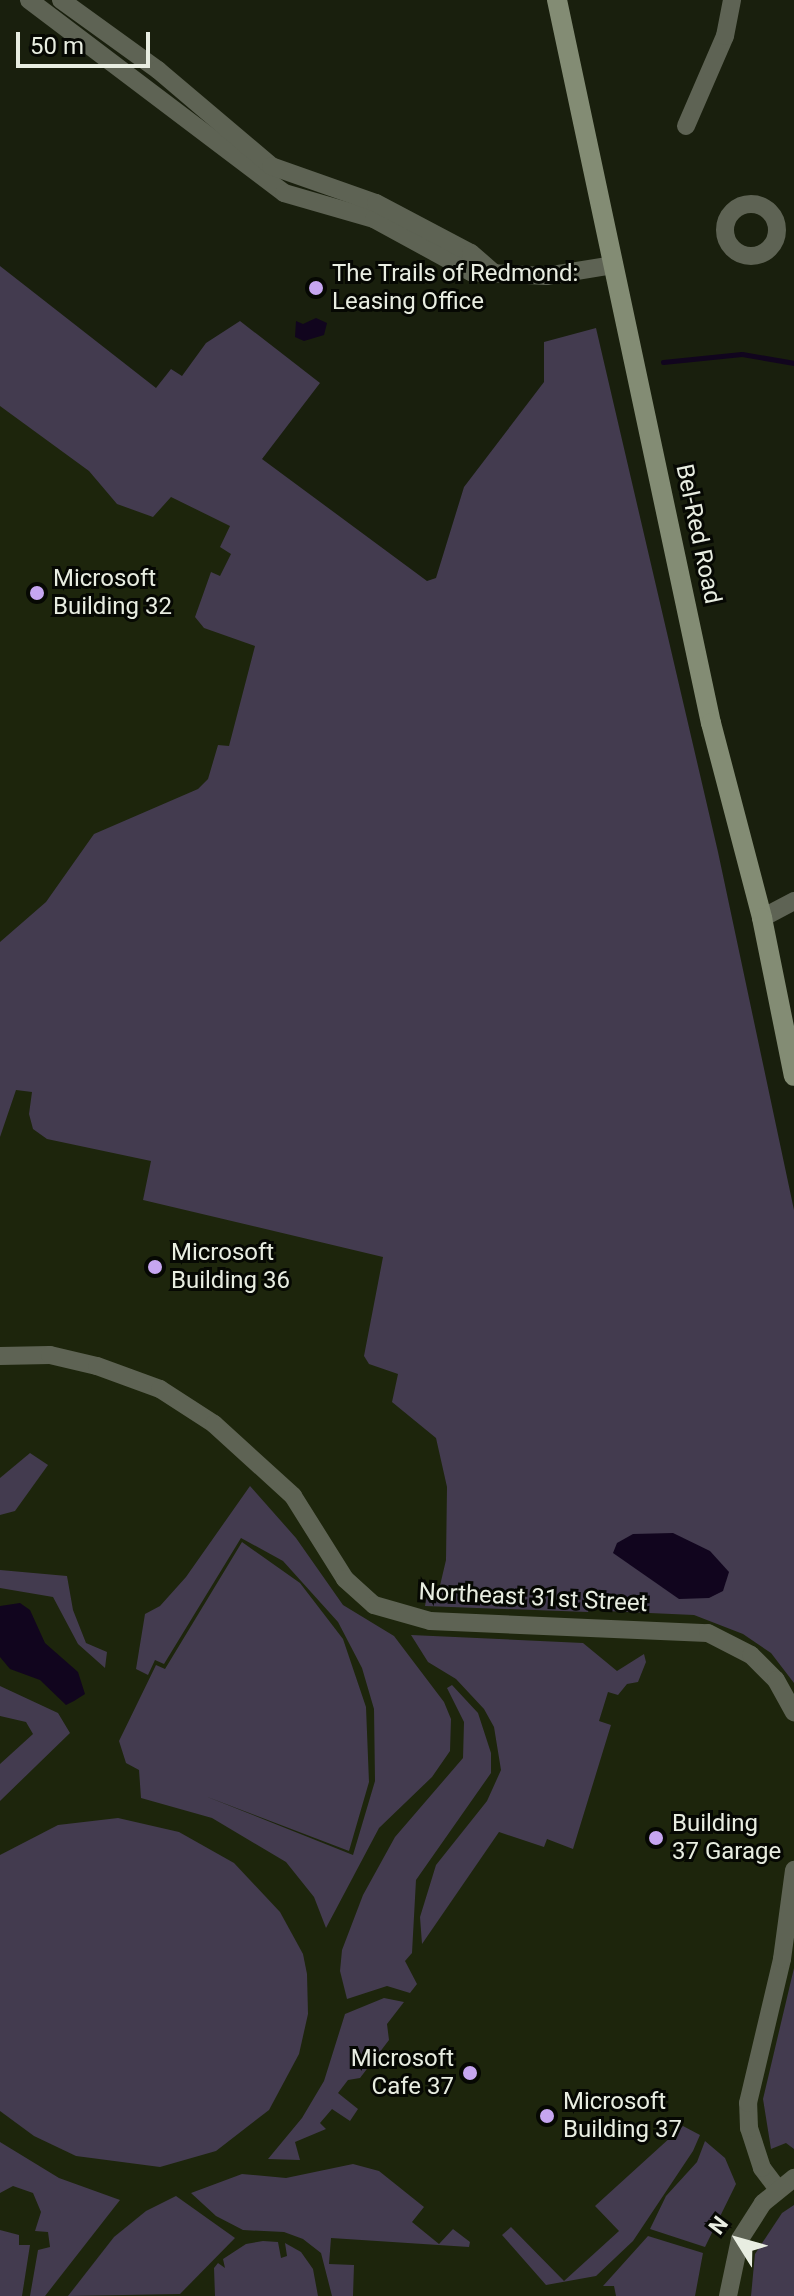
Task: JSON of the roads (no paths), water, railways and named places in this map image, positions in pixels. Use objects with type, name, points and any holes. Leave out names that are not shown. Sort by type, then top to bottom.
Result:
[{"type":"main road","name":"Bel-Red Road","points":[[557,0],[711,723],[762,918],[794,1076]]},
{"type":"street","points":[[29,0],[147,86],[262,181],[288,185],[375,211],[471,272],[546,276],[614,265]]},
{"type":"street","points":[[61,0],[158,70],[288,185]]},
{"type":"street","points":[[686,126],[725,36],[732,0]]},
{"type":"street","points":[[147,86],[158,70]]},
{"type":"street","points":[[775,239],[794,246]]},
{"type":"street","points":[[762,918],[794,901]]},
{"type":"street","name":"Northeast 31st Street","points":[[0,1356],[50,1355],[160,1389],[214,1424],[293,1496],[345,1579],[364,1599],[400,1615],[463,1623],[694,1629],[722,1638],[770,1673],[794,1712]]},
{"type":"street","points":[[777,2188],[762,2168],[749,2128],[748,2103],[782,1959],[794,1870]]},
{"type":"street","points":[[728,2296],[740,2239],[777,2188],[794,2178]]},
{"type":"waterway","points":[[663,362],[742,354],[794,363]]},
{"type":"place","name":"The Trails of Redmond: Leasing Office","points":[[316,288]]},
{"type":"place","name":"Microsoft Building 32","points":[[37,593]]},
{"type":"place","name":"Microsoft Building 36","points":[[155,1267]]},
{"type":"place","name":"Building 37 Garage","points":[[656,1838]]},
{"type":"place","name":"Microsoft Cafe 37","points":[[470,2073]]},
{"type":"place","name":"Microsoft Building 37","points":[[547,2116]]}]
